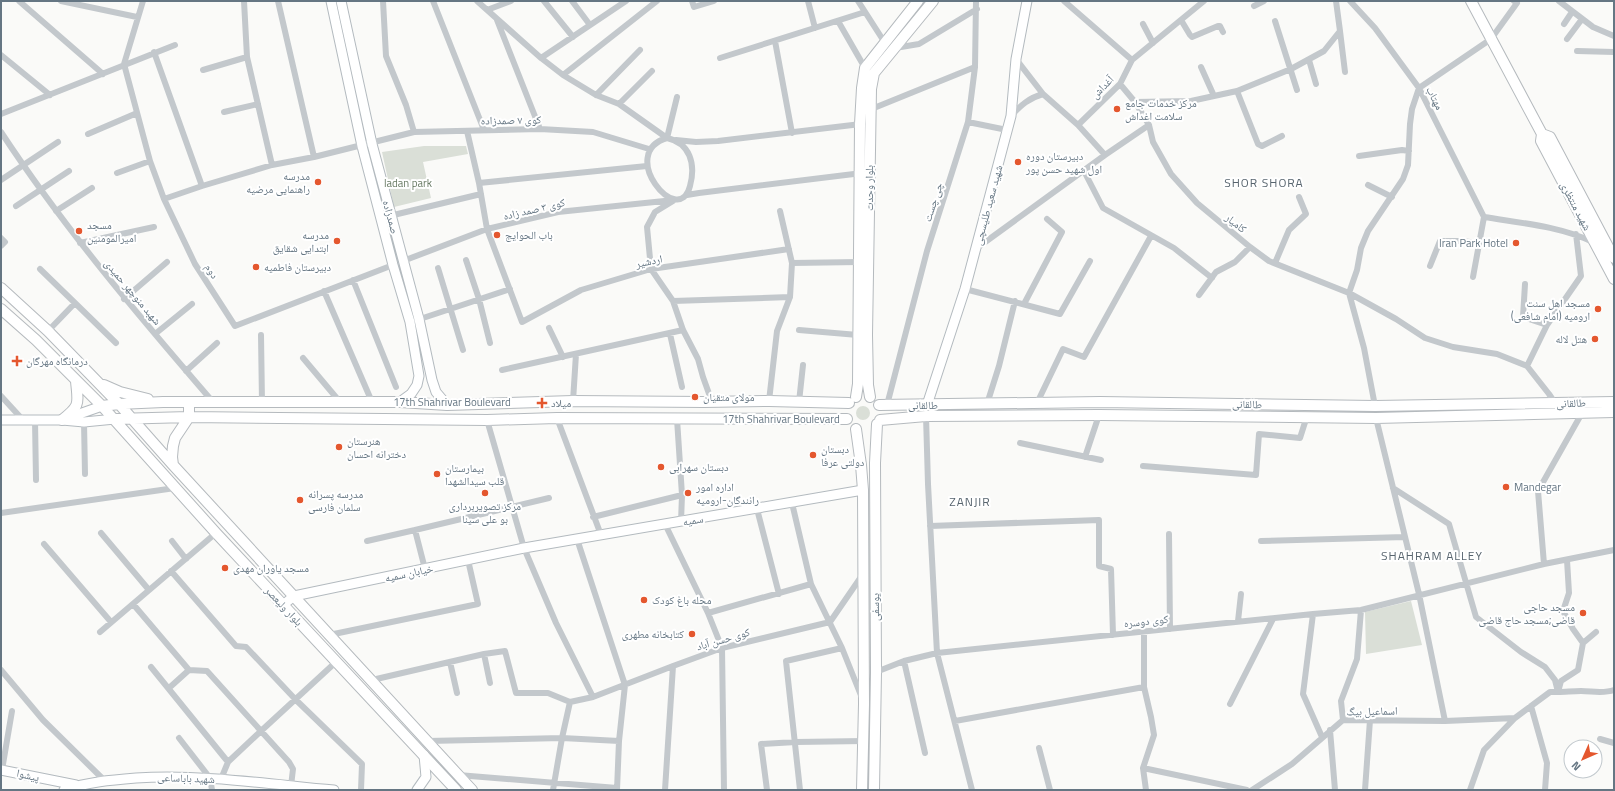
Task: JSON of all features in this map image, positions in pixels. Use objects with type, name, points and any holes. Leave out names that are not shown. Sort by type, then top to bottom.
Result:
[{"type":"main road","name":"بلوار وحدت","points":[[865,110],[874,73],[889,45],[918,1]]},
{"type":"main road","name":"بلوار وحدت","points":[[870,397],[868,385],[863,262],[865,110],[862,88],[865,68],[933,1]]},
{"type":"main road","name":"شهید منتظری","points":[[1471,1],[1542,134],[1541,141],[1596,243],[1614,258]]},
{"type":"main road","name":"شهید منتظری","points":[[1542,134],[1550,137],[1605,251],[1614,279]]},
{"type":"main road","name":"بلوار وحدت","points":[[852,400],[858,384],[858,335],[863,262]]},
{"type":"main road","name":"بلوار ولیعصر","points":[[1,288],[48,331],[119,404],[173,465],[472,790]]},
{"type":"main road","name":"بلوار ولیعصر","points":[[1,309],[36,340],[115,419],[216,533],[456,790]]},
{"type":"main road","points":[[62,420],[75,410],[78,402],[76,381]]},
{"type":"main road","points":[[97,382],[120,392],[163,402]]},
{"type":"main road","points":[[863,396],[870,397],[883,405],[878,422],[870,430],[865,431],[856,429],[852,427],[847,419],[846,414],[852,400],[863,396]]},
{"type":"main road","name":"17th Shahrivar Boulevard","points":[[102,406],[163,402],[400,402],[447,404],[573,401],[799,402],[852,400]]},
{"type":"main road","points":[[704,419],[708,402]]},
{"type":"main road","name":"طالقانی","points":[[883,405],[1037,402],[1375,406],[1614,402]]},
{"type":"main road","points":[[173,465],[172,457],[175,438],[189,417],[189,403]]},
{"type":"main road","points":[[1375,406],[1376,418]]},
{"type":"main road","name":"طالقانی","points":[[878,422],[926,416],[1099,415],[1307,416],[1376,418],[1614,412]]},
{"type":"main road","name":"17th Shahrivar Boulevard","points":[[115,419],[189,417],[487,420],[557,418],[847,419]]},
{"type":"main road","name":"یوسفی","points":[[874,785],[876,672],[874,464],[878,422]]},
{"type":"main road","name":"یوسفی","points":[[856,429],[861,465],[862,490],[864,704],[862,790]]},
{"type":"main road","points":[[861,465],[874,464]]},
{"type":"main road","points":[[863,779],[874,785]]},
{"type":"street","points":[[61,1],[137,17]]},
{"type":"street","points":[[124,64],[143,1]]},
{"type":"street","points":[[244,1],[247,57],[272,165]]},
{"type":"street","points":[[278,1],[314,157]]},
{"type":"street","name":"صمدزاده","points":[[331,1],[362,146],[392,265],[410,322],[419,376],[417,386],[411,394],[400,402]]},
{"type":"street","name":"صمدزاده","points":[[341,1],[372,144],[419,319],[436,392],[447,404]]},
{"type":"street","points":[[383,1],[386,56],[406,105],[414,132]]},
{"type":"street","points":[[433,1],[484,130]]},
{"type":"street","points":[[477,1],[496,19],[564,75],[596,95],[619,104],[667,138],[700,142],[718,142],[865,124]]},
{"type":"street","points":[[486,10],[511,1]]},
{"type":"street","points":[[544,1],[573,37]]},
{"type":"street","points":[[572,1],[590,25]]},
{"type":"street","points":[[542,58],[626,1]]},
{"type":"street","points":[[564,75],[657,1]]},
{"type":"street","points":[[693,4],[714,1]]},
{"type":"street","points":[[808,1],[815,28]]},
{"type":"street","points":[[858,1],[889,45],[919,44],[977,8]]},
{"type":"street","name":"چی چست","points":[[883,405],[927,251],[968,122],[975,67],[976,1]]},
{"type":"street","name":"شهید سعید طلیسچی","points":[[927,405],[977,248],[1011,116],[1016,59],[1027,1]]},
{"type":"street","points":[[1064,1],[1132,60]]},
{"type":"street","name":"آغداش","points":[[1078,125],[1120,84],[1132,60],[1204,1]]},
{"type":"street","points":[[1254,6],[1264,1]]},
{"type":"street","points":[[1336,1],[1345,72]]},
{"type":"street","name":"مهتاب","points":[[1350,1],[1375,28],[1419,88],[1484,217]]},
{"type":"street","points":[[1375,406],[1364,348],[1349,293],[1357,270],[1361,248],[1368,231],[1403,179],[1408,165],[1410,151],[1410,124],[1412,109],[1419,88],[1491,39],[1517,3],[1514,1]]},
{"type":"street","points":[[1559,1],[1594,27],[1614,36]]},
{"type":"street","points":[[23,2],[103,74]]},
{"type":"street","points":[[720,58],[865,12]]},
{"type":"street","points":[[1564,24],[1572,12]]},
{"type":"street","points":[[496,19],[540,129]]},
{"type":"street","points":[[1567,39],[1582,19]]},
{"type":"street","points":[[1181,20],[1192,37],[1218,26],[1220,26],[1223,32]]},
{"type":"street","points":[[838,21],[865,68]]},
{"type":"street","points":[[1275,22],[1297,90]]},
{"type":"street","points":[[1143,24],[1153,43]]},
{"type":"street","points":[[1135,102],[1191,101],[1237,91],[1309,60],[1324,51],[1340,31]]},
{"type":"street","points":[[775,41],[792,133]]},
{"type":"street","points":[[1,114],[103,74],[154,52],[175,45]]},
{"type":"street","points":[[596,95],[640,50]]},
{"type":"street","points":[[1577,51],[1614,52]]},
{"type":"street","points":[[154,52],[202,186]]},
{"type":"street","points":[[1,55],[50,95]]},
{"type":"street","points":[[203,70],[247,57]]},
{"type":"street","points":[[1016,59],[1043,94],[1078,125],[1105,155]]},
{"type":"street","points":[[1309,60],[1316,84]]},
{"type":"street","name":"دوم","points":[[124,64],[150,161],[164,199],[195,264],[235,326],[392,265]]},
{"type":"street","points":[[865,110],[975,67]]},
{"type":"street","points":[[1201,67],[1214,96]]},
{"type":"street","points":[[619,104],[652,71]]},
{"type":"street","name":"کامیار","points":[[1120,84],[1135,102],[1149,125],[1153,142],[1171,174],[1197,203],[1269,261],[1349,293],[1396,319],[1425,338],[1453,347],[1497,354],[1527,366]]},
{"type":"street","points":[[1237,91],[1258,144],[1262,146],[1282,136]]},
{"type":"street","points":[[1011,116],[1024,102],[1043,94]]},
{"type":"street","points":[[667,138],[677,96]]},
{"type":"street","points":[[224,112],[258,104]]},
{"type":"street","points":[[88,134],[137,113]]},
{"type":"street","points":[[968,122],[1007,130]]},
{"type":"street","points":[[977,248],[1149,125]]},
{"type":"street","name":"کوی ۷ صمدزاده","points":[[164,199],[272,165],[372,144],[414,132],[467,132],[484,130],[540,129],[593,132],[649,149]]},
{"type":"street","name":"شهبد منوچهر حمیدی","points":[[1,132],[56,211],[124,299],[214,403]]},
{"type":"street","points":[[410,322],[510,289],[487,230],[479,182],[467,132]]},
{"type":"street","points":[[667,138],[658,140],[649,149],[647,166],[657,185],[669,198],[674,200],[680,200],[687,195],[699,193],[864,173]]},
{"type":"street","points":[[676,140],[684,147],[690,156],[692,177],[687,195]]},
{"type":"street","points":[[1,180],[58,142]]},
{"type":"street","points":[[1359,156],[1402,150],[1410,151]]},
{"type":"street","points":[[117,173],[150,161]]},
{"type":"street","points":[[479,182],[647,166]]},
{"type":"street","points":[[16,206],[69,171]]},
{"type":"street","points":[[1084,171],[1103,208],[1174,248],[1212,278]]},
{"type":"street","points":[[1368,185],[1392,197]]},
{"type":"street","points":[[56,211],[92,188]]},
{"type":"street","points":[[381,218],[481,194]]},
{"type":"street","points":[[1275,263],[1289,230],[1306,214],[1299,197]]},
{"type":"street","points":[[674,200],[655,212],[647,227],[651,269],[673,301],[683,330],[698,359],[708,402]]},
{"type":"street","name":"کوی ۳ صمد زاده","points":[[403,261],[487,230],[558,212],[674,200]]},
{"type":"street","points":[[770,401],[777,331],[790,297],[792,263],[780,211]]},
{"type":"street","points":[[1473,277],[1484,217],[1554,228],[1576,234],[1596,243]]},
{"type":"street","points":[[1024,304],[1062,232],[1047,219]]},
{"type":"street","points":[[80,243],[154,227]]},
{"type":"street","points":[[1555,403],[1527,366],[1547,325],[1581,276],[1576,234]]},
{"type":"street","points":[[1037,402],[1063,349],[1084,357],[1151,236]]},
{"type":"street","points":[[1,238],[5,242],[1,246]]},
{"type":"street","points":[[1430,266],[1440,241],[1461,240],[1479,243]]},
{"type":"street","points":[[1199,295],[1216,272],[1235,262],[1250,247]]},
{"type":"street","name":"اردشیر","points":[[510,289],[522,322],[581,290],[651,269],[789,249]]},
{"type":"street","points":[[466,260],[479,299],[490,343]]},
{"type":"street","points":[[392,265],[403,261]]},
{"type":"street","points":[[965,288],[1060,314],[1090,261]]},
{"type":"street","points":[[124,299],[167,262]]},
{"type":"street","points":[[792,263],[863,262]]},
{"type":"street","points":[[438,268],[463,350]]},
{"type":"street","points":[[40,269],[116,343]]},
{"type":"street","points":[[353,280],[396,387]]},
{"type":"street","points":[[1525,284],[1523,317],[1547,325]]},
{"type":"street","points":[[324,291],[372,402]]},
{"type":"street","points":[[673,301],[790,297]]},
{"type":"street","points":[[987,404],[999,366],[1015,302]]},
{"type":"street","points":[[48,331],[75,303]]},
{"type":"street","points":[[155,334],[192,304]]},
{"type":"street","points":[[549,328],[563,357]]},
{"type":"street","points":[[502,370],[683,330]]},
{"type":"street","points":[[799,330],[858,335]]},
{"type":"street","points":[[670,334],[682,387]]},
{"type":"street","points":[[261,335],[262,403]]},
{"type":"street","points":[[186,371],[217,343]]},
{"type":"street","points":[[573,401],[576,354]]},
{"type":"street","points":[[303,358],[340,402]]},
{"type":"street","points":[[799,402],[803,365]]},
{"type":"street","points":[[1,396],[23,420]]},
{"type":"street","points":[[62,420],[102,406]]},
{"type":"street","points":[[1544,564],[1538,491],[1582,413]]},
{"type":"street","points":[[1084,457],[1099,415]]},
{"type":"street","points":[[926,416],[937,652],[972,790]]},
{"type":"street","points":[[1143,466],[1256,475],[1259,434],[1300,438],[1307,416]]},
{"type":"street","points":[[557,418],[601,535]]},
{"type":"street","points":[[1376,418],[1419,594],[1445,721]]},
{"type":"street","points":[[1,420],[62,420],[84,422],[115,419]]},
{"type":"street","points":[[677,419],[682,495],[681,522]]},
{"type":"street","points":[[35,420],[36,480]]},
{"type":"street","points":[[487,420],[524,548],[556,623],[593,697]]},
{"type":"street","points":[[84,422],[84,474]]},
{"type":"street","points":[[1020,443],[1101,460]]},
{"type":"street","points":[[1,513],[175,488]]},
{"type":"street","points":[[1393,488],[1449,524],[1476,617],[1521,652],[1545,667],[1555,680],[1558,692]]},
{"type":"street","name":"سمیه","points":[[524,548],[862,490]]},
{"type":"street","points":[[593,517],[682,495]]},
{"type":"street","points":[[367,541],[550,498]]},
{"type":"street","points":[[792,503],[811,584],[842,648],[864,704]]},
{"type":"street","points":[[757,509],[779,594]]},
{"type":"street","points":[[930,526],[1099,520],[1100,566],[1111,569],[1113,635]]},
{"type":"street","points":[[665,524],[708,613],[722,648],[724,790]]},
{"type":"street","points":[[415,530],[425,570]]},
{"type":"street","points":[[101,533],[150,590]]},
{"type":"street","points":[[100,632],[216,533]]},
{"type":"street","points":[[1169,534],[1170,629]]},
{"type":"street","points":[[1261,541],[1405,537]]},
{"type":"street","points":[[457,775],[553,787],[617,789],[619,741],[625,685],[577,539]]},
{"type":"street","points":[[172,541],[186,559]]},
{"type":"street","points":[[44,544],[111,622]]},
{"type":"street","name":"خیابان سمیه","points":[[294,596],[425,570],[524,548]]},
{"type":"street","name":"کوی دوسره","points":[[876,672],[904,661],[937,652],[1361,610],[1419,594],[1544,564],[1614,550]]},
{"type":"street","points":[[329,635],[478,604],[468,560]]},
{"type":"street","points":[[1568,560],[1569,593],[1563,611],[1583,644]]},
{"type":"street","points":[[171,572],[236,646],[246,647],[296,700],[362,764],[361,790]]},
{"type":"street","points":[[830,622],[863,574]]},
{"type":"street","points":[[708,613],[811,584]]},
{"type":"street","points":[[1238,621],[1241,594]]},
{"type":"street","points":[[283,605],[294,596]]},
{"type":"street","points":[[133,604],[188,670]]},
{"type":"street","points":[[1344,720],[1341,701],[1357,659],[1361,610]]},
{"type":"street","points":[[1313,614],[1303,694],[1322,737]]},
{"type":"street","points":[[1230,704],[1273,619]]},
{"type":"street","name":"کوی حسن آباد","points":[[570,702],[593,697],[722,648],[830,622]]},
{"type":"street","points":[[1144,632],[1144,687],[1154,735],[1143,768],[1146,790]]},
{"type":"street","points":[[1558,692],[1561,681],[1578,670],[1583,644],[1596,632]]},
{"type":"street","points":[[800,790],[796,742],[786,661],[842,648]]},
{"type":"street","points":[[372,680],[484,654],[505,651],[516,693],[548,693],[570,702],[553,787]]},
{"type":"street","points":[[484,654],[490,683]]},
{"type":"street","points":[[904,661],[924,753]]},
{"type":"street","points":[[221,779],[228,762],[260,731],[337,662]]},
{"type":"street","points":[[450,662],[457,693]]},
{"type":"street","points":[[665,790],[673,666]]},
{"type":"street","points":[[151,667],[228,762]]},
{"type":"street","points":[[1,670],[43,720],[104,780]]},
{"type":"street","points":[[169,688],[188,670],[207,671],[289,762],[293,769],[291,786]]},
{"type":"street","points":[[955,721],[1144,687]]},
{"type":"street","points":[[1470,790],[1484,750],[1515,718],[1550,692],[1610,692],[1614,690]]},
{"type":"street","points":[[1531,706],[1547,763],[1545,790]]},
{"type":"street","points":[[2,770],[12,711]]},
{"type":"street","name":"اسماعیل بیگ","points":[[1252,790],[1292,764],[1330,730],[1344,720],[1445,721],[1515,718]]},
{"type":"street","points":[[1365,790],[1370,720]]},
{"type":"street","points":[[1330,730],[1334,790]]},
{"type":"street","points":[[179,738],[210,778],[212,790]]},
{"type":"street","points":[[427,741],[562,738],[619,741]]},
{"type":"street","points":[[767,790],[761,744],[864,741]]},
{"type":"street","points":[[1603,741],[1614,743]]},
{"type":"street","points":[[1039,748],[1050,790]]},
{"type":"street","points":[[417,790],[426,777],[424,756]]},
{"type":"street","points":[[1143,768],[1246,790]]},
{"type":"street","name":"پیشوا","points":[[2,770],[78,788]]},
{"type":"street","name":"شهید باباساعی","points":[[64,790],[78,788],[104,780],[159,777],[210,778],[334,790]]},
{"type":"green space","name":"ladan park","points":[[424,146],[466,146],[468,154],[423,162],[431,198],[394,207],[382,152]]},
{"type":"green space","points":[[863,406],[868,408],[870,413],[868,418],[863,420],[858,418],[856,413],[858,408]]},
{"type":"green space","points":[[1411,601],[1422,645],[1366,654],[1365,612]]},
{"type":"place","name":"مرکز خدمات جامع سلامت اغداش","points":[[1117,109]]},
{"type":"place","name":"دبیرستان دوره اول شهید حسن پور","points":[[1018,162]]},
{"type":"place","name":"مدرسه راهنمایی مرضیه","points":[[318,182]]},
{"type":"place","name":"مسجد امیرالمومنین","points":[[79,231]]},
{"type":"place","name":"باب الحوایج","points":[[497,235]]},
{"type":"place","name":"مدرسه ابتدایی شقایق","points":[[337,241]]},
{"type":"place","name":"Iran Park Hotel","points":[[1516,243]]},
{"type":"place","name":"دبیرستان فاطمیه","points":[[256,267]]},
{"type":"place","name":"مسجد اهل سنت ارومیه (امام شافعی)","points":[[1598,309]]},
{"type":"place","name":"هتل لاله","points":[[1595,339]]},
{"type":"place","name":"درمانگاه مهرگان","points":[[17,361]]},
{"type":"place","name":"مولای متقیان","points":[[695,397]]},
{"type":"place","name":"میلاد","points":[[542,403]]},
{"type":"place","name":"هنرستان دخترانه احسان","points":[[339,447]]},
{"type":"place","name":"دبستان دولتی عرفا","points":[[813,455]]},
{"type":"place","name":"دبستان سهرابی","points":[[661,467]]},
{"type":"place","name":"بیمارستان قلب سیدالشهدا","points":[[437,474]]},
{"type":"place","name":"Mandegar","points":[[1506,487]]},
{"type":"place","name":"مرکز تصویربرداری بو علی سینا","points":[[485,493]]},
{"type":"place","name":"اداره امور رانندگان-ارومیه","points":[[688,493]]},
{"type":"place","name":"مدرسه پسرانه سلمان فارسی","points":[[300,500]]},
{"type":"place","name":"مسجد یاوران مهدی","points":[[225,568]]},
{"type":"place","name":"محله باغ کودک","points":[[644,600]]},
{"type":"place","name":"مسجد حاجی قاضی;مسجد حاج قاضی","points":[[1583,613]]},
{"type":"place","name":"کتابخانه مطهری","points":[[692,634]]},
{"type":"district","name":"SHOR SHORA","points":[[1264,183]]},
{"type":"district","name":"ZANJIR","points":[[970,502]]},
{"type":"district","name":"SHAHRAM ALLEY","points":[[1432,556]]}]
